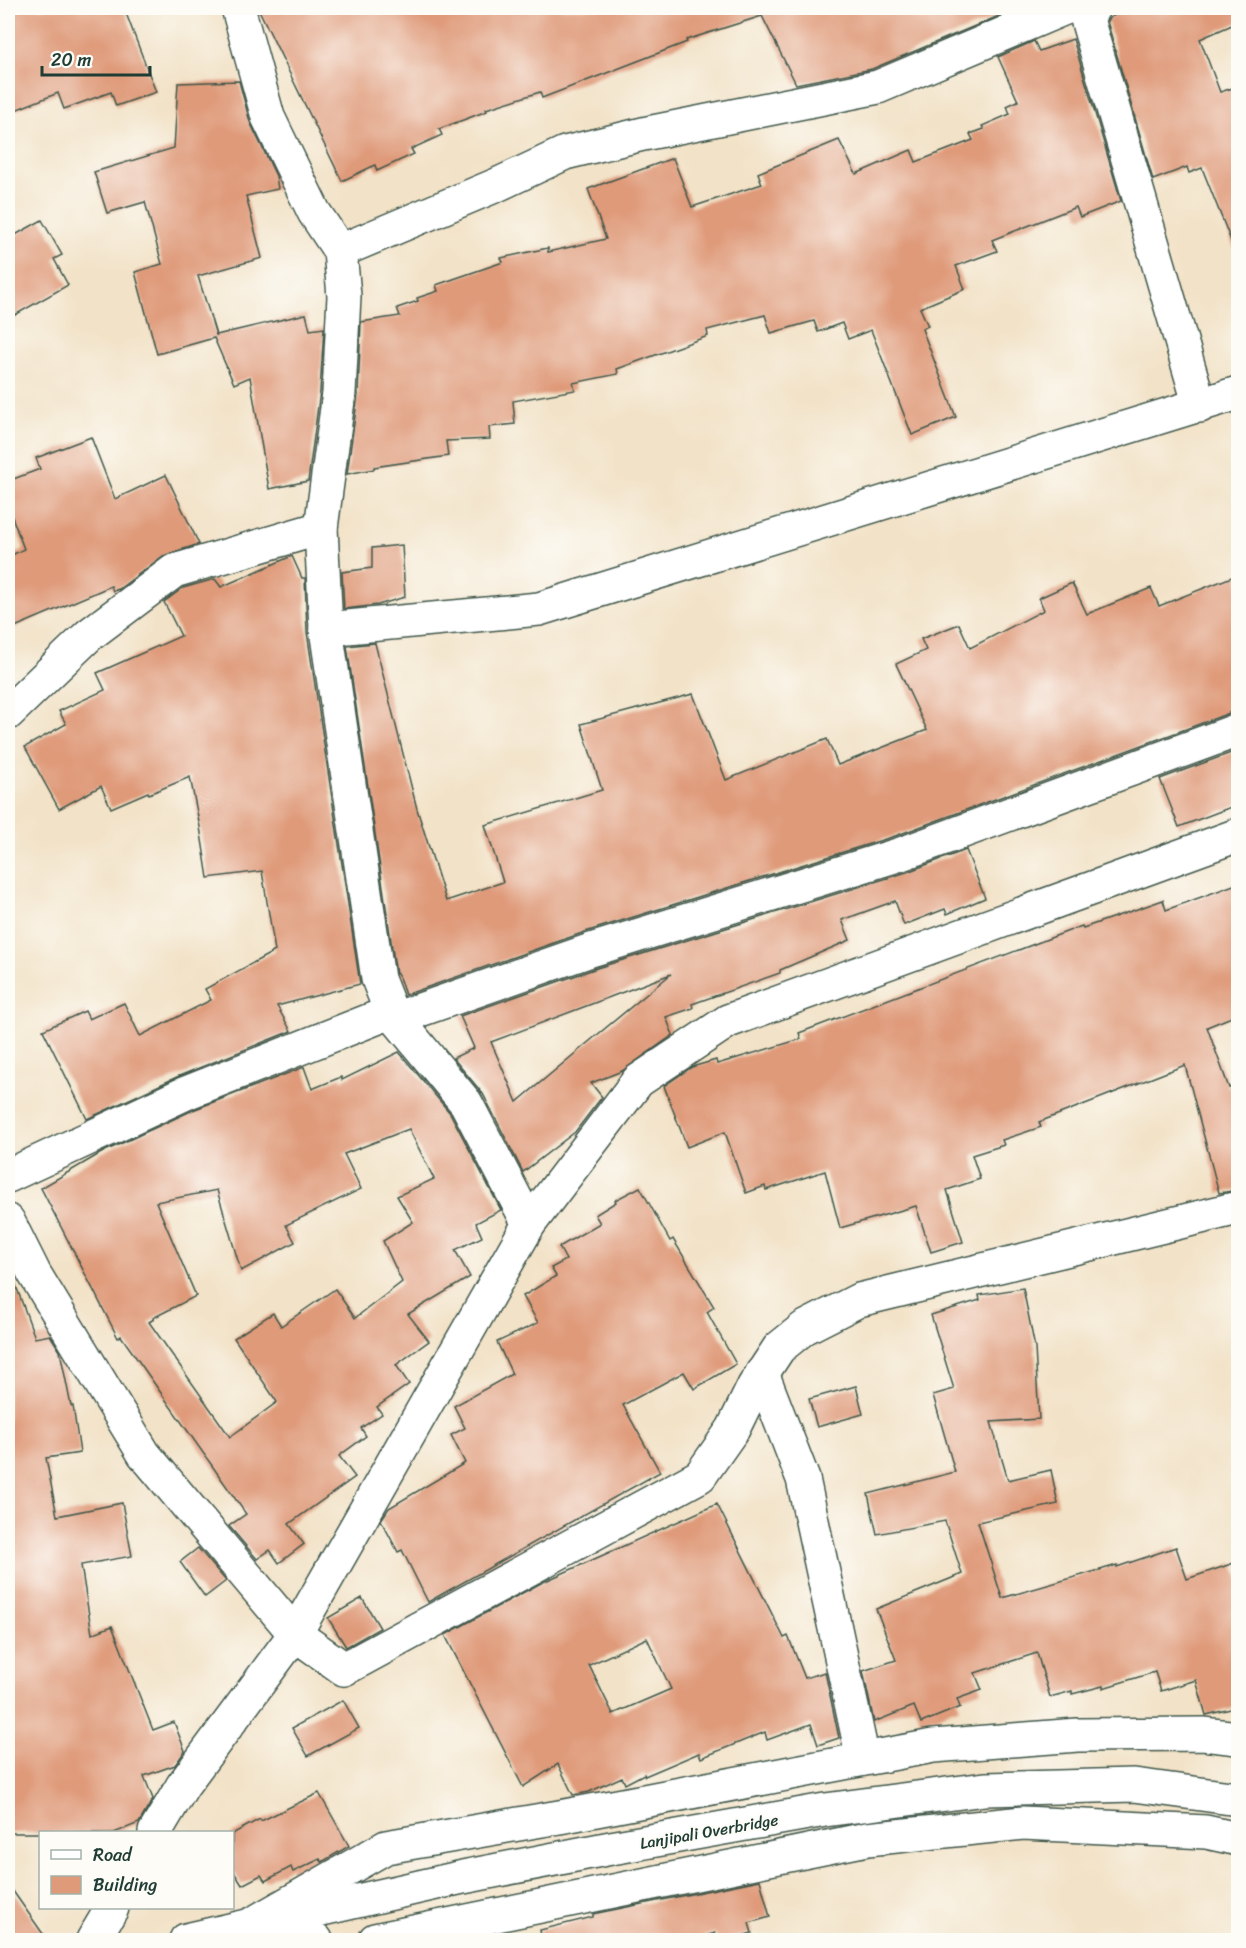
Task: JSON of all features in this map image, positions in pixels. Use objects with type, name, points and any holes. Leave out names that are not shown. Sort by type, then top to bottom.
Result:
[{"type":"street","points":[[238,8],[268,117],[314,212],[340,251],[344,296],[339,393],[321,528],[326,629],[378,979],[394,1015],[466,1103],[529,1224]]},
{"type":"street","points":[[340,251],[565,153],[643,134],[878,87],[1065,8]]},
{"type":"street","points":[[1093,8],[1087,20],[1200,406]]},
{"type":"street","points":[[326,629],[539,609],[1239,393]]},
{"type":"street","points":[[8,713],[89,635],[174,571],[321,528]]},
{"type":"street","points":[[8,1176],[186,1093],[394,1015],[591,950],[901,854],[1239,730]]},
{"type":"street","points":[[156,1831],[183,1785],[295,1634],[529,1224],[638,1081],[728,1021],[1239,835]]},
{"type":"street","points":[[8,1221],[34,1273],[144,1454],[295,1634],[344,1669],[700,1476],[733,1429],[762,1373],[779,1348],[804,1328],[859,1300],[1239,1208]]},
{"type":"street","points":[[762,1373],[803,1479],[863,1760]]},
{"type":"street","points":[[252,1924],[386,1847],[576,1814],[933,1746],[1078,1735],[1203,1734],[1239,1738]]},
{"type":"street","name":"Lanjipali Overbridge","points":[[186,1941],[463,1877],[825,1810],[985,1790],[1134,1785],[1239,1799]]},
{"type":"street","points":[[375,1941],[867,1839],[1023,1823],[1206,1832],[1239,1839]]},
{"type":"street","points":[[93,1941],[111,1909]]},
{"type":"street","points":[[252,1924],[316,1941]]},
{"type":"building","points":[[8,8],[124,8],[156,92],[116,106],[111,92],[64,109],[58,93],[8,113]]},
{"type":"building","points":[[258,8],[1018,8],[872,69],[796,84],[762,16],[686,40],[687,42],[542,98],[540,92],[486,109],[487,111],[439,129],[442,135],[411,149],[414,154],[377,171],[375,165],[342,181]]},
{"type":"building","points":[[1129,8],[1239,8],[1239,22],[1200,39],[1220,92],[1239,86],[1239,256],[1237,256],[1202,168],[1189,173],[1187,167],[1153,180],[1107,21]]},
{"type":"building","points":[[1073,39],[1121,201],[1080,217],[1076,207],[992,240],[997,251],[956,266],[965,289],[920,308],[928,326],[922,329],[956,417],[912,435],[871,330],[848,339],[842,323],[818,332],[814,321],[771,333],[765,315],[707,330],[708,336],[617,369],[618,374],[573,383],[575,390],[513,401],[515,424],[489,427],[490,439],[446,441],[448,456],[374,467],[374,469],[347,474],[358,395],[361,322],[400,316],[397,308],[438,291],[436,285],[503,262],[501,258],[548,248],[548,252],[606,239],[588,189],[673,158],[692,207],[762,184],[758,173],[839,140],[856,174],[911,150],[916,162],[973,140],[970,134],[1010,114],[1007,106],[1018,101],[998,57],[1034,41],[1039,51]]},
{"type":"building","points":[[239,81],[250,122],[276,176],[278,189],[246,196],[262,258],[198,276],[216,335],[306,314],[310,330],[324,328],[320,391],[308,481],[269,489],[250,377],[234,384],[214,338],[157,354],[135,272],[162,264],[145,202],[107,213],[94,172],[174,148],[178,83]]},
{"type":"building","points":[[42,220],[62,255],[54,259],[68,285],[8,319],[8,239]]},
{"type":"building","points":[[91,437],[115,499],[166,475],[199,544],[163,556],[119,589],[113,591],[111,586],[15,627],[8,611],[8,557],[24,549],[8,506],[8,481],[40,469],[36,458]]},
{"type":"building","points":[[402,545],[405,597],[378,605],[344,609],[342,572],[372,568],[372,548]]},
{"type":"building","points":[[292,556],[302,578],[305,578],[307,632],[360,984],[277,1006],[291,1031],[179,1076],[87,1119],[43,1030],[85,1011],[89,1019],[124,1003],[140,1036],[211,1000],[205,989],[275,951],[262,871],[208,878],[190,777],[111,808],[101,786],[59,809],[25,747],[66,724],[59,711],[105,690],[97,673],[181,636],[164,602],[183,588],[215,579],[221,587]]},
{"type":"building","points":[[1239,574],[1239,712],[1232,712],[895,836],[585,932],[405,995],[398,974],[396,974],[347,646],[375,643],[417,809],[446,901],[503,882],[485,825],[602,790],[581,724],[693,694],[726,780],[827,739],[838,765],[927,730],[896,664],[926,650],[921,639],[959,624],[970,648],[1044,610],[1039,598],[1072,583],[1087,614],[1151,588],[1159,606]]},
{"type":"building","points":[[1239,750],[1239,804],[1179,827],[1160,779]]},
{"type":"building","points":[[966,850],[985,898],[947,914],[945,909],[904,925],[895,901],[842,920],[850,940],[780,970],[780,973],[692,1004],[693,1008],[666,1017],[673,1035],[622,1071],[591,1083],[602,1097],[575,1132],[523,1172],[483,1094],[453,1058],[474,1048],[460,1016],[597,968],[907,872]],"holes":[[[671,974],[517,1102],[491,1042]]]},
{"type":"building","points":[[1239,883],[1239,1014],[1207,1027],[1229,1088],[1239,1085],[1239,1190],[1219,1193],[1185,1065],[1039,1122],[1041,1127],[1002,1140],[1004,1145],[972,1155],[980,1179],[947,1190],[963,1242],[931,1252],[916,1206],[840,1228],[825,1171],[766,1190],[765,1186],[746,1193],[725,1132],[687,1147],[664,1086],[692,1067],[716,1060],[717,1064],[801,1039],[799,1033],[1082,926],[1083,928],[1163,900],[1166,910]]},
{"type":"building","points":[[399,1052],[450,1113],[501,1210],[476,1223],[482,1237],[455,1250],[470,1277],[408,1314],[429,1341],[396,1365],[409,1384],[377,1407],[382,1414],[361,1428],[366,1436],[339,1456],[355,1477],[289,1524],[304,1544],[279,1563],[270,1550],[257,1559],[229,1526],[246,1514],[121,1336],[118,1338],[41,1188],[103,1152],[193,1110],[304,1067],[312,1089],[341,1077],[342,1080]],"holes":[[[409,1129],[434,1179],[397,1196],[413,1222],[383,1241],[402,1282],[355,1318],[335,1289],[281,1326],[273,1313],[234,1338],[277,1402],[230,1437],[149,1322],[196,1296],[156,1202],[217,1190],[241,1271],[295,1242],[286,1225],[361,1189],[344,1154]]]},
{"type":"building","points":[[640,1187],[670,1241],[673,1239],[714,1307],[707,1312],[736,1364],[694,1389],[684,1372],[623,1405],[660,1472],[428,1602],[402,1550],[398,1552],[381,1520],[389,1508],[465,1463],[451,1435],[465,1428],[454,1406],[512,1374],[497,1342],[538,1323],[523,1296],[556,1276],[551,1268],[566,1260],[559,1247],[600,1223],[595,1215],[616,1202],[615,1200]]},
{"type":"building","points":[[11,1272],[35,1338],[50,1335],[60,1351],[71,1406],[73,1406],[80,1453],[46,1458],[57,1516],[122,1503],[132,1556],[81,1565],[92,1634],[112,1626],[153,1730],[174,1722],[185,1751],[175,1765],[144,1776],[153,1799],[139,1823],[119,1831],[8,1833],[8,1273]]},
{"type":"building","points":[[1023,1288],[1035,1348],[1039,1419],[991,1422],[1008,1480],[1051,1470],[1058,1504],[978,1522],[1002,1598],[1117,1565],[1117,1567],[1176,1547],[1187,1579],[1234,1563],[1239,1579],[1239,1707],[1206,1715],[1196,1680],[1161,1691],[1155,1672],[1103,1688],[1103,1686],[1072,1694],[1072,1691],[1050,1697],[1037,1653],[975,1673],[982,1690],[957,1699],[960,1707],[921,1723],[914,1706],[874,1722],[863,1671],[896,1660],[876,1609],[962,1574],[945,1521],[877,1534],[868,1494],[955,1472],[933,1395],[954,1389],[931,1315],[980,1300],[979,1295]]},
{"type":"building","points":[[856,1386],[863,1414],[817,1427],[809,1399]]},
{"type":"building","points":[[717,1504],[784,1638],[788,1636],[805,1678],[825,1672],[839,1738],[818,1745],[811,1724],[767,1740],[765,1732],[701,1758],[699,1753],[645,1776],[644,1774],[625,1784],[622,1777],[589,1792],[573,1795],[558,1764],[523,1787],[445,1635],[541,1583]],"holes":[[[647,1638],[671,1689],[613,1714],[589,1665]]]},
{"type":"building","points":[[198,1548],[226,1581],[205,1597],[180,1562]]},
{"type":"building","points":[[362,1598],[380,1628],[346,1647],[328,1618]]},
{"type":"building","points":[[343,1700],[359,1728],[308,1756],[292,1728]]},
{"type":"building","points":[[319,1793],[349,1846],[322,1862],[320,1859],[293,1872],[291,1867],[265,1881],[261,1875],[242,1885],[234,1872],[234,1833],[260,1819],[261,1821]]},
{"type":"building","points":[[760,1880],[770,1917],[749,1923],[752,1933],[725,1941],[717,1941],[715,1933],[690,1941],[542,1941],[540,1930],[593,1917],[593,1914]]},
{"type":"building","points":[[8,1884],[48,1941],[8,1941]]}]
